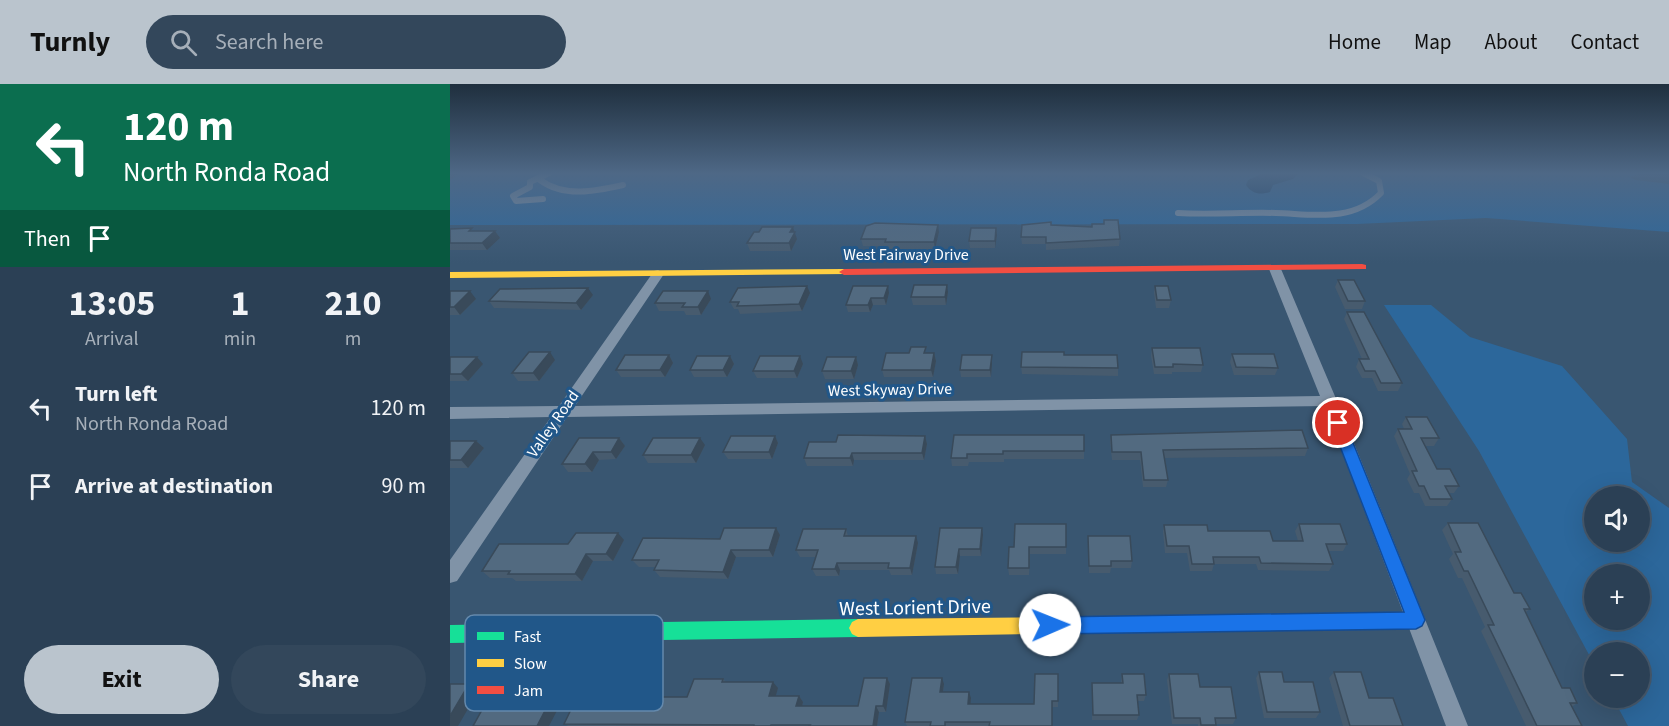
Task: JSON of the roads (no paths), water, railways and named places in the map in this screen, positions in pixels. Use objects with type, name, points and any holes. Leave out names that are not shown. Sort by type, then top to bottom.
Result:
[{"type":"street","name":"West Fairway Drive","points":[[450,275],[1362,267]]},
{"type":"street","points":[[1275,269],[1330,401],[1457,726]]},
{"type":"street","name":"Valley Road","points":[[450,575],[658,274]]},
{"type":"street","name":"West Skyway Drive","points":[[450,413],[1330,401]]},
{"type":"street","name":"West Lorient Drive","points":[[663,631],[1416,620]]},
{"type":"street","name":"West Lorient Drive","points":[[450,634],[465,634]]},
{"type":"lane","points":[[1178,213],[1241,216],[1277,213],[1302,216],[1338,213],[1368,203]]}]
